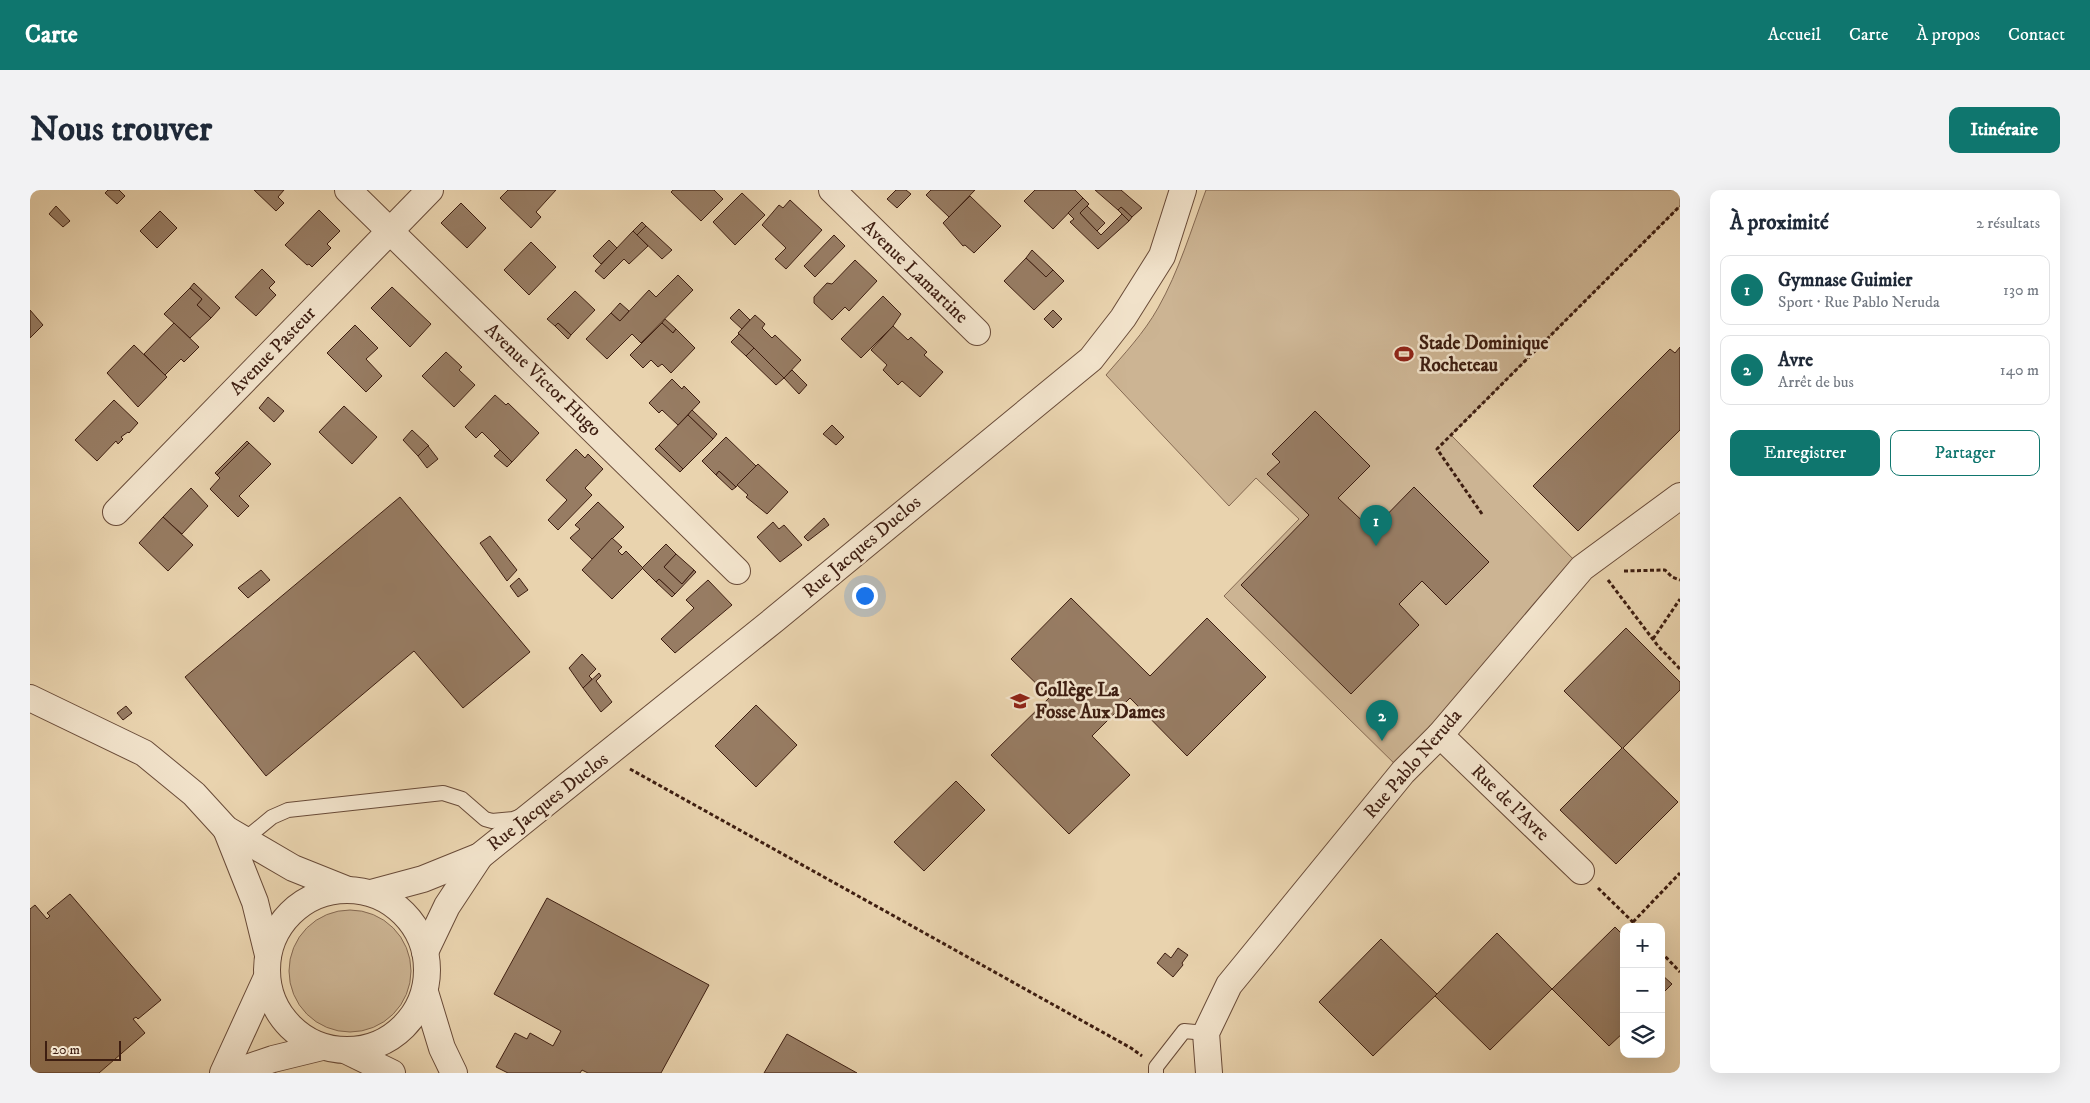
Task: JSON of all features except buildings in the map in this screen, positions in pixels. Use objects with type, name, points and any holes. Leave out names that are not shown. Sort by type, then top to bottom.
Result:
[{"type":"street","name":"Avenue Victor Hugo","points":[[348,190],[737,571]]},
{"type":"street","name":"Avenue Pasteur","points":[[116,512],[430,190]]},
{"type":"street","name":"Avenue Lamartine","points":[[832,190],[977,332]]},
{"type":"street","name":"Rue Jacques Duclos","points":[[223,1073],[267,967],[275,933],[288,915],[305,901],[326,892],[360,891],[423,878],[480,856],[607,755],[1091,359],[1124,318],[1162,256],[1183,190]]},
{"type":"street","name":"Rue Pablo Neruda","points":[[1209,1073],[1206,1033],[1228,985],[1403,772],[1440,735],[1582,568],[1597,567],[1680,496]]},
{"type":"street","points":[[30,698],[144,753],[194,794],[235,834],[293,868],[390,902],[406,916],[418,933],[425,952],[428,972],[425,992],[409,1022],[396,1034],[382,1044],[365,1049],[335,1049],[273,1059],[232,1073]]},
{"type":"street","name":"Rue de l'Avre","points":[[1440,735],[1581,871]]},
{"type":"street","points":[[235,834],[255,902],[272,1002],[284,1021],[302,1037],[392,1073]]},
{"type":"street","name":"Rue Jacques Duclos","points":[[425,952],[447,906],[480,856]]},
{"type":"street","points":[[425,992],[442,1048],[454,1073]]},
{"type":"lane","points":[[235,834],[288,810],[443,793],[462,799],[484,818],[492,821],[513,819],[542,807]]},
{"type":"lane","points":[[1156,1070],[1184,1031],[1206,1033]]},
{"type":"path","points":[[1482,514],[1437,449],[1680,206]]},
{"type":"path","points":[[1597,567],[1665,570],[1672,577],[1680,580]]},
{"type":"path","points":[[1597,567],[1619,592],[1652,639],[1680,669]]},
{"type":"path","points":[[1652,639],[1680,599]]},
{"type":"path","points":[[607,755],[1131,1048],[1156,1070]]},
{"type":"path","points":[[1581,871],[1633,922],[1680,873]]},
{"type":"path","points":[[1665,956],[1680,972]]},
{"type":"shaded area","points":[[1206,190],[1680,190],[1680,206],[1451,435],[1582,568],[1403,772],[1224,596],[1299,519],[1256,478],[1229,506],[1106,375],[1140,335],[1158,308],[1178,265]]},
{"type":"shaded area","points":[[350,910],[373,914],[393,928],[407,948],[411,971],[407,994],[393,1014],[373,1028],[350,1032],[327,1028],[307,1014],[293,994],[289,971],[293,948],[307,928],[327,914]]},
{"type":"place","name":"Stade Dominique Rocheteau","points":[[1404,354]]},
{"type":"place","name":"Gymnase Guimier","points":[[1376,546]]},
{"type":"place","name":"Collège La Fosse Aux Dames","points":[[1020,701]]},
{"type":"place","name":"Avre","points":[[1382,741]]}]
